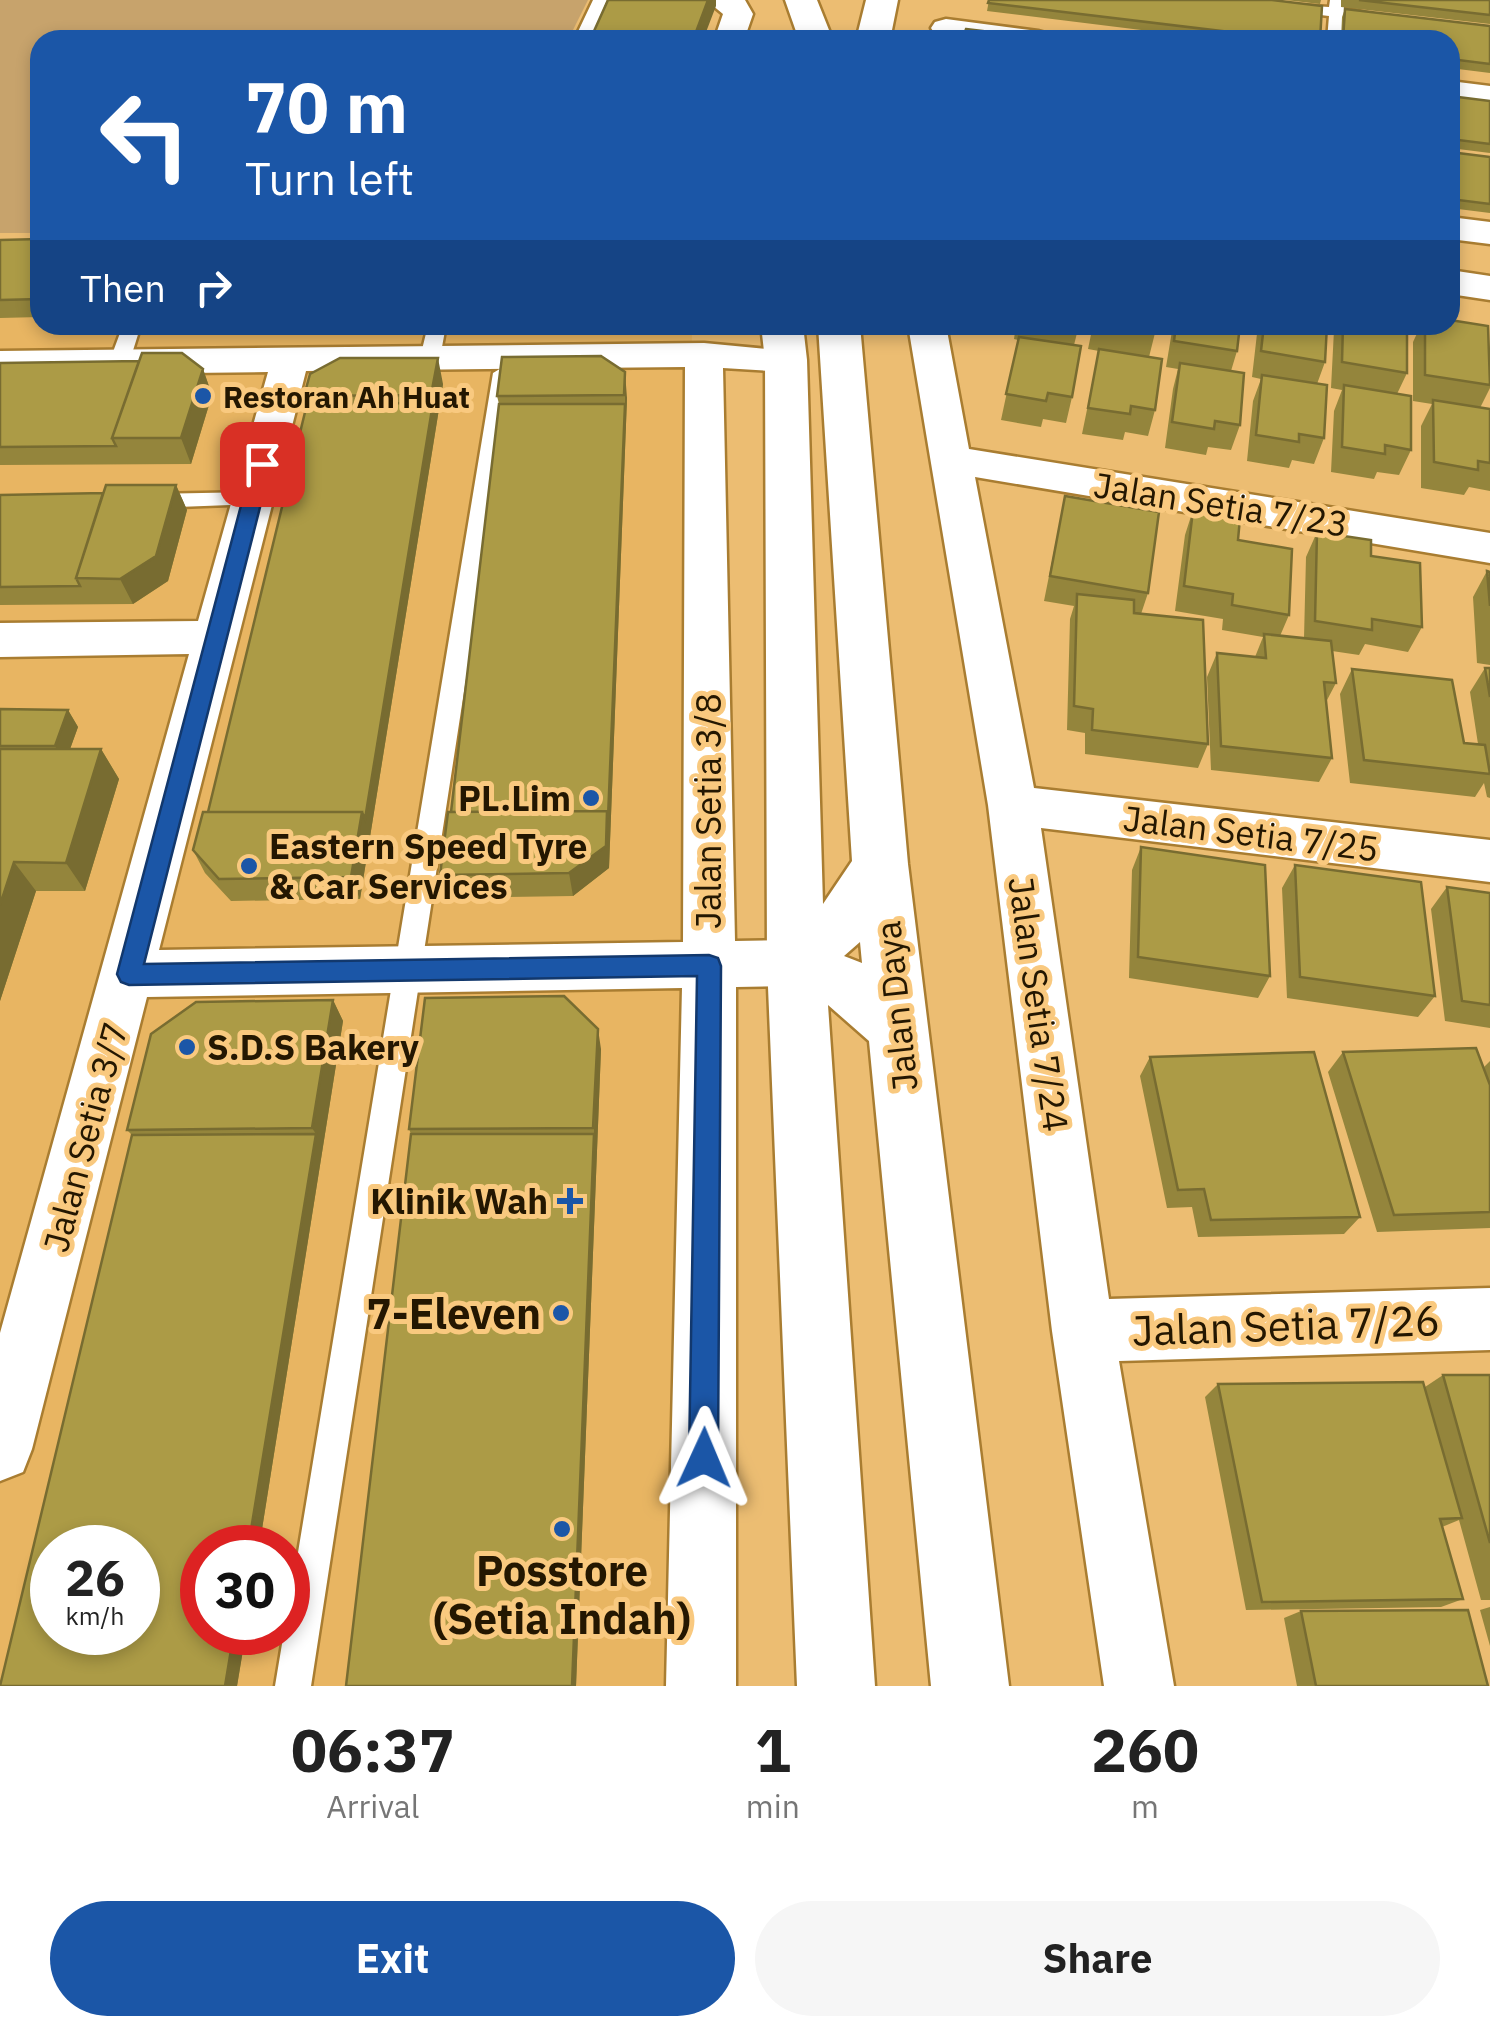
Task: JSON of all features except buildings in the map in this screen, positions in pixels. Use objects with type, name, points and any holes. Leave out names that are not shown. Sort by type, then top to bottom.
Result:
[{"type":"main road","points":[[801,0],[813,30]]},
{"type":"main road","points":[[820,30],[830,0]]},
{"type":"main road","points":[[875,30],[882,0]]},
{"type":"main road","points":[[1460,259],[1490,263]]},
{"type":"main road","points":[[1460,284],[1490,288]]},
{"type":"main road","name":"Jalan Daya","points":[[840,335],[880,864],[970,1686]]},
{"type":"main road","points":[[784,343],[796,963],[836,1686]]},
{"type":"main road","points":[[796,963],[847,918],[880,864]]},
{"type":"main road","points":[[796,963],[844,982],[899,1030]]},
{"type":"street","points":[[721,0],[733,4],[738,14],[732,30]]},
{"type":"street","points":[[948,23],[985,30]]},
{"type":"street","points":[[1460,92],[1490,96]]},
{"type":"street","points":[[1460,229],[1490,233]]},
{"type":"street","name":"Jalan Setia 7/24","points":[[930,335],[1013,805],[1083,1331],[1139,1686]]},
{"type":"street","points":[[0,363],[126,343],[290,360],[433,342],[506,357],[704,356],[784,343]]},
{"type":"street","name":"Jalan Setia 3/8","points":[[701,1686],[709,966],[704,356]]},
{"type":"street","name":"Jalan Setia 3/7","points":[[1,1440],[129,974],[290,360]]},
{"type":"street","name":"Jalan Setia 7/23","points":[[952,460],[1490,548]]},
{"type":"street","points":[[0,640],[215,637]]},
{"type":"street","name":"Jalan Setia 7/25","points":[[1013,805],[1490,861]]},
{"type":"street","points":[[129,974],[796,963]]},
{"type":"street","name":"Jalan Setia 7/26","points":[[1083,1331],[1490,1320]]},
{"type":"lane","points":[[586,30],[600,0]]},
{"type":"lane","points":[[1229,0],[1336,6],[1394,19]]},
{"type":"lane","points":[[294,1686],[506,357]]},
{"type":"lane","points":[[136,501],[252,499]]},
{"type":"shaded area","points":[[0,0],[588,0],[573,30],[30,30],[30,233],[0,233]]},
{"type":"shaded area","points":[[0,258],[30,258],[30,335],[692,335],[683,1686],[0,1686]]},
{"type":"place","name":"Restoran Ah Huat","points":[[203,396]]},
{"type":"place","name":"PL.Lim","points":[[591,798]]},
{"type":"place","name":"Eastern Speed Tyre & Car Services","points":[[249,866]]},
{"type":"place","name":"S.D.S Bakery","points":[[187,1047]]},
{"type":"place","name":"Klinik Wah","points":[[570,1201]]},
{"type":"place","name":"7-Eleven","points":[[561,1313]]},
{"type":"place","name":"Posstore (Setia Indah)","points":[[562,1529]]},
{"type":"route","points":[[262,464],[129,974],[709,966],[704,1458]]}]
